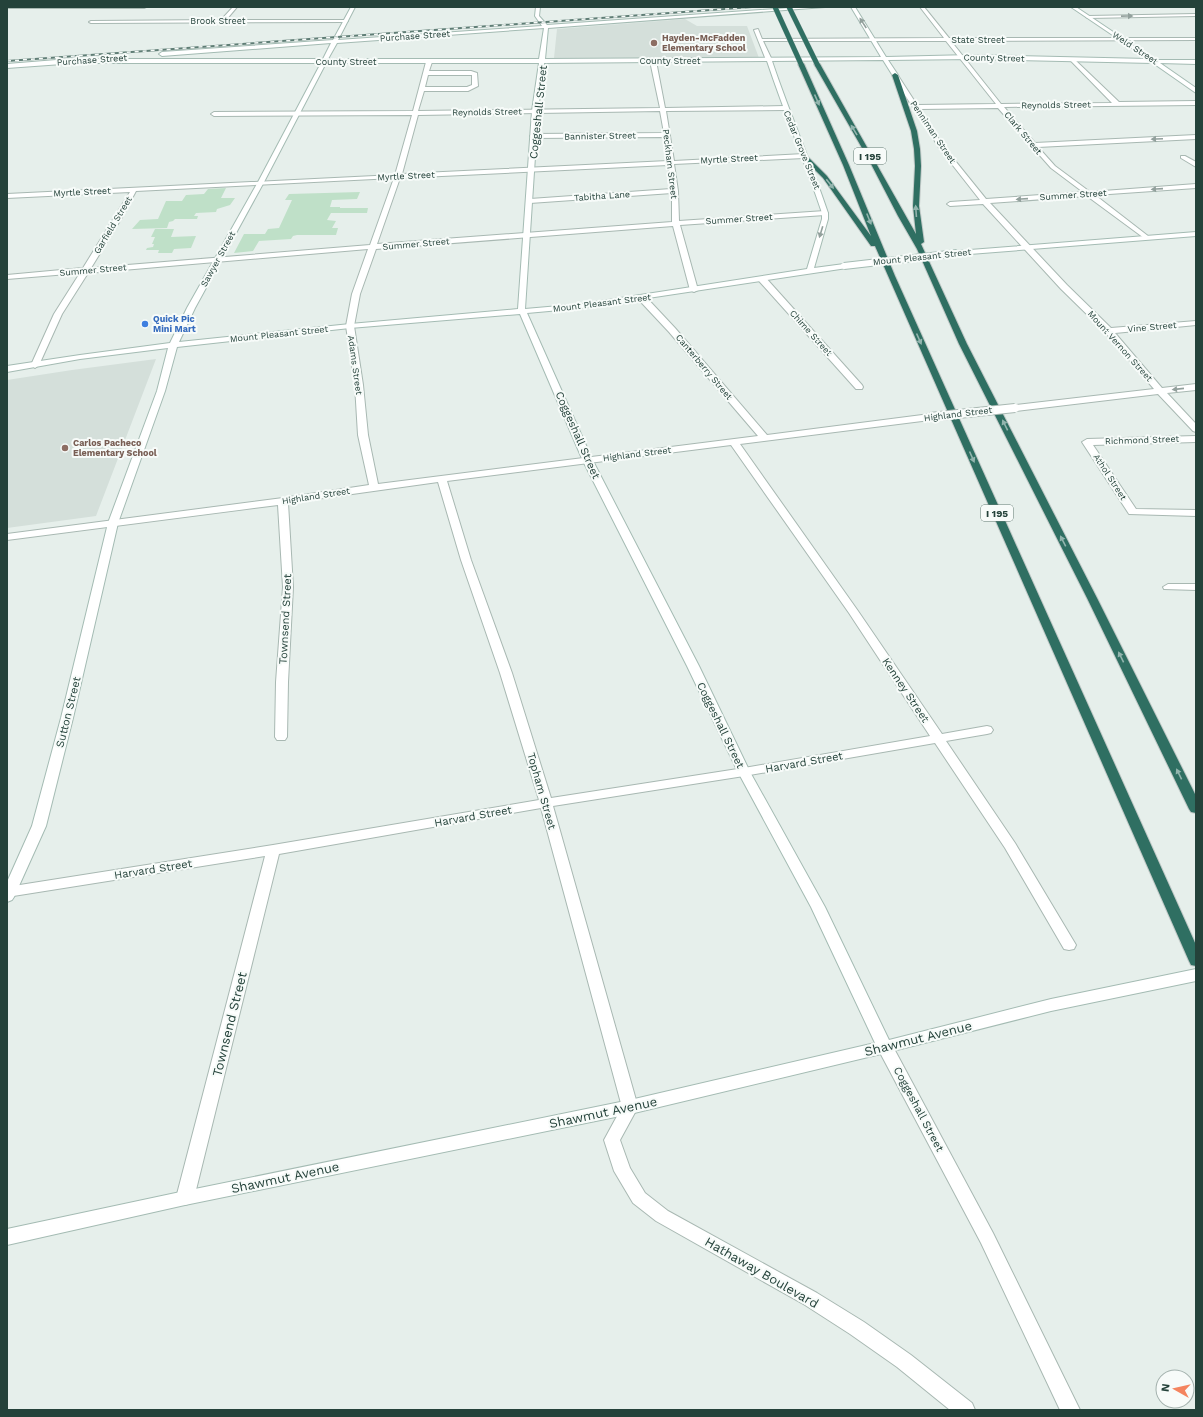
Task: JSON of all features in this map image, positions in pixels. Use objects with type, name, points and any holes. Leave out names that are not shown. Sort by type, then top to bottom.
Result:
[{"type":"highway","name":"I 195","points":[[775,7],[846,165],[882,254],[1196,961]]},
{"type":"highway","name":"I 195","points":[[789,7],[817,64],[921,250],[963,344],[1092,598],[1196,809]]},
{"type":"highway","points":[[795,7],[796,20]]},
{"type":"highway","points":[[895,75],[914,131],[917,149],[918,166],[916,206],[921,250]]},
{"type":"highway","points":[[804,156],[825,177],[855,220],[882,254]]},
{"type":"street","points":[[7,7],[144,7]]},
{"type":"street","points":[[140,12],[144,7]]},
{"type":"street","points":[[223,22],[235,7]]},
{"type":"street","name":"Sawyer Street","points":[[114,523],[161,391],[173,345],[353,7]]},
{"type":"street","points":[[538,7],[537,16],[546,27]]},
{"type":"street","name":"Purchase Street","points":[[7,66],[823,7]]},
{"type":"street","name":"Penniman Street","points":[[853,7],[942,148],[984,202],[1026,247]]},
{"type":"street","name":"Clark Street","points":[[922,7],[1000,106],[1053,167],[1146,237]]},
{"type":"street","name":"Weld Street","points":[[1073,7],[1156,62],[1196,91]]},
{"type":"street","points":[[1088,17],[1196,15]]},
{"type":"street","points":[[131,22],[135,17]]},
{"type":"street","name":"Brook Street","points":[[91,22],[346,21]]},
{"type":"street","name":"Coggeshall Street","points":[[546,27],[533,136],[528,234],[521,307],[588,461],[686,653],[744,772],[818,907],[885,1047],[988,1238],[1070,1410]]},
{"type":"street","name":"Cedar Grove Street","points":[[756,30],[769,60],[785,108],[819,192],[825,213],[825,220],[810,271]]},
{"type":"street","name":"State Street","points":[[760,40],[1196,39]]},
{"type":"street","points":[[143,62],[146,55]]},
{"type":"street","name":"County Street","points":[[69,61],[653,61],[961,57],[1196,62]]},
{"type":"street","points":[[1073,60],[1116,104]]},
{"type":"street","name":"Peckham Street","points":[[653,61],[663,110],[671,162],[675,191],[676,224],[694,290]]},
{"type":"street","name":"Adams Street","points":[[374,487],[363,435],[359,385],[350,326],[356,294],[398,176],[429,62]]},
{"type":"street","points":[[422,89],[468,89],[475,86],[475,74],[426,73]]},
{"type":"street","name":"Reynolds Street","points":[[916,108],[1196,103]]},
{"type":"street","name":"Reynolds Street","points":[[214,114],[414,114],[785,108]]},
{"type":"street","name":"Bannister Street","points":[[533,136],[666,135]]},
{"type":"street","points":[[1033,145],[1196,137]]},
{"type":"street","name":"Myrtle Street","points":[[8,197],[261,182],[804,156]]},
{"type":"street","points":[[1183,157],[1196,165]]},
{"type":"street","name":"Summer Street","points":[[950,204],[1196,186]]},
{"type":"street","name":"Garfield Street","points":[[35,365],[58,314],[86,271],[134,190]]},
{"type":"street","name":"Tabitha Lane","points":[[530,201],[675,191]]},
{"type":"street","name":"Summer Street","points":[[7,277],[528,234],[825,213]]},
{"type":"street","name":"Mount Pleasant Street","points":[[7,369],[80,357],[173,345],[350,326],[589,306],[844,266],[956,253],[1196,234]]},
{"type":"street","name":"Mount Vernon Street","points":[[1026,247],[1109,331],[1160,391],[1196,429]]},
{"type":"street","name":"Chime Street","points":[[762,280],[859,387]]},
{"type":"street","name":"Canterberry Street","points":[[642,298],[672,330],[765,438]]},
{"type":"street","name":"Vine Street","points":[[1109,331],[1196,323]]},
{"type":"street","name":"Highland Street","points":[[7,537],[283,501],[374,487],[930,417],[1196,387]]},
{"type":"street","name":"Richmond Street","points":[[1087,442],[1196,439]]},
{"type":"street","name":"Kenney Street","points":[[734,442],[854,613],[1010,846],[1069,945]]},
{"type":"street","name":"Athol Street","points":[[1087,442],[1133,512],[1196,513]]},
{"type":"street","name":"Topham Street","points":[[442,479],[466,560],[506,673],[546,803],[630,1107]]},
{"type":"street","name":"Townsend Street","points":[[281,737],[282,682],[288,587],[283,501]]},
{"type":"street","name":"Sutton Street","points":[[8,894],[39,826],[67,718],[114,523]]},
{"type":"street","points":[[1168,587],[1196,587]]},
{"type":"street","name":"Harvard Street","points":[[8,894],[546,803],[744,772],[987,730]]},
{"type":"street","name":"Townsend Street","points":[[185,1198],[273,850]]},
{"type":"street","name":"Shawmut Avenue","points":[[7,1237],[185,1198],[630,1107],[885,1047],[1051,1005],[1196,975]]},
{"type":"street","name":"Hathaway Boulevard","points":[[630,1107],[612,1140],[622,1171],[639,1198],[662,1216],[811,1299],[857,1328],[904,1361],[965,1410]]},
{"type":"shaded area","name":"Hayden-McFadden Elementary School","points":[[685,19],[697,26],[747,26],[759,58],[554,58],[557,29]]},
{"type":"shaded area","name":"Carlos Pacheco Elementary School","points":[[156,359],[96,516],[7,528],[7,380]]},
{"type":"green space","points":[[226,188],[221,198],[235,198],[230,205],[217,209],[216,212],[196,213],[194,216],[198,216],[197,219],[175,219],[169,222],[167,228],[132,229],[140,220],[158,219],[166,201],[182,201],[186,195],[204,194],[208,189]]},
{"type":"green space","points":[[360,192],[357,199],[332,200],[330,207],[368,208],[367,213],[331,213],[327,220],[336,221],[332,228],[338,228],[336,235],[297,235],[293,236],[291,239],[259,241],[253,251],[234,253],[244,234],[265,234],[268,229],[279,228],[292,200],[285,200],[289,194]]},
{"type":"green space","points":[[155,229],[174,229],[171,237],[196,236],[191,248],[174,249],[172,253],[158,253],[159,250],[146,250],[147,248],[153,247],[154,244],[152,244],[155,237],[151,237]]},
{"type":"railway","points":[[7,61],[752,7]]},
{"type":"place","name":"Hayden-McFadden Elementary School","points":[[654,43]]},
{"type":"place","name":"Quick Pic Mini Mart","points":[[145,324]]},
{"type":"place","name":"Carlos Pacheco Elementary School","points":[[65,448]]}]
